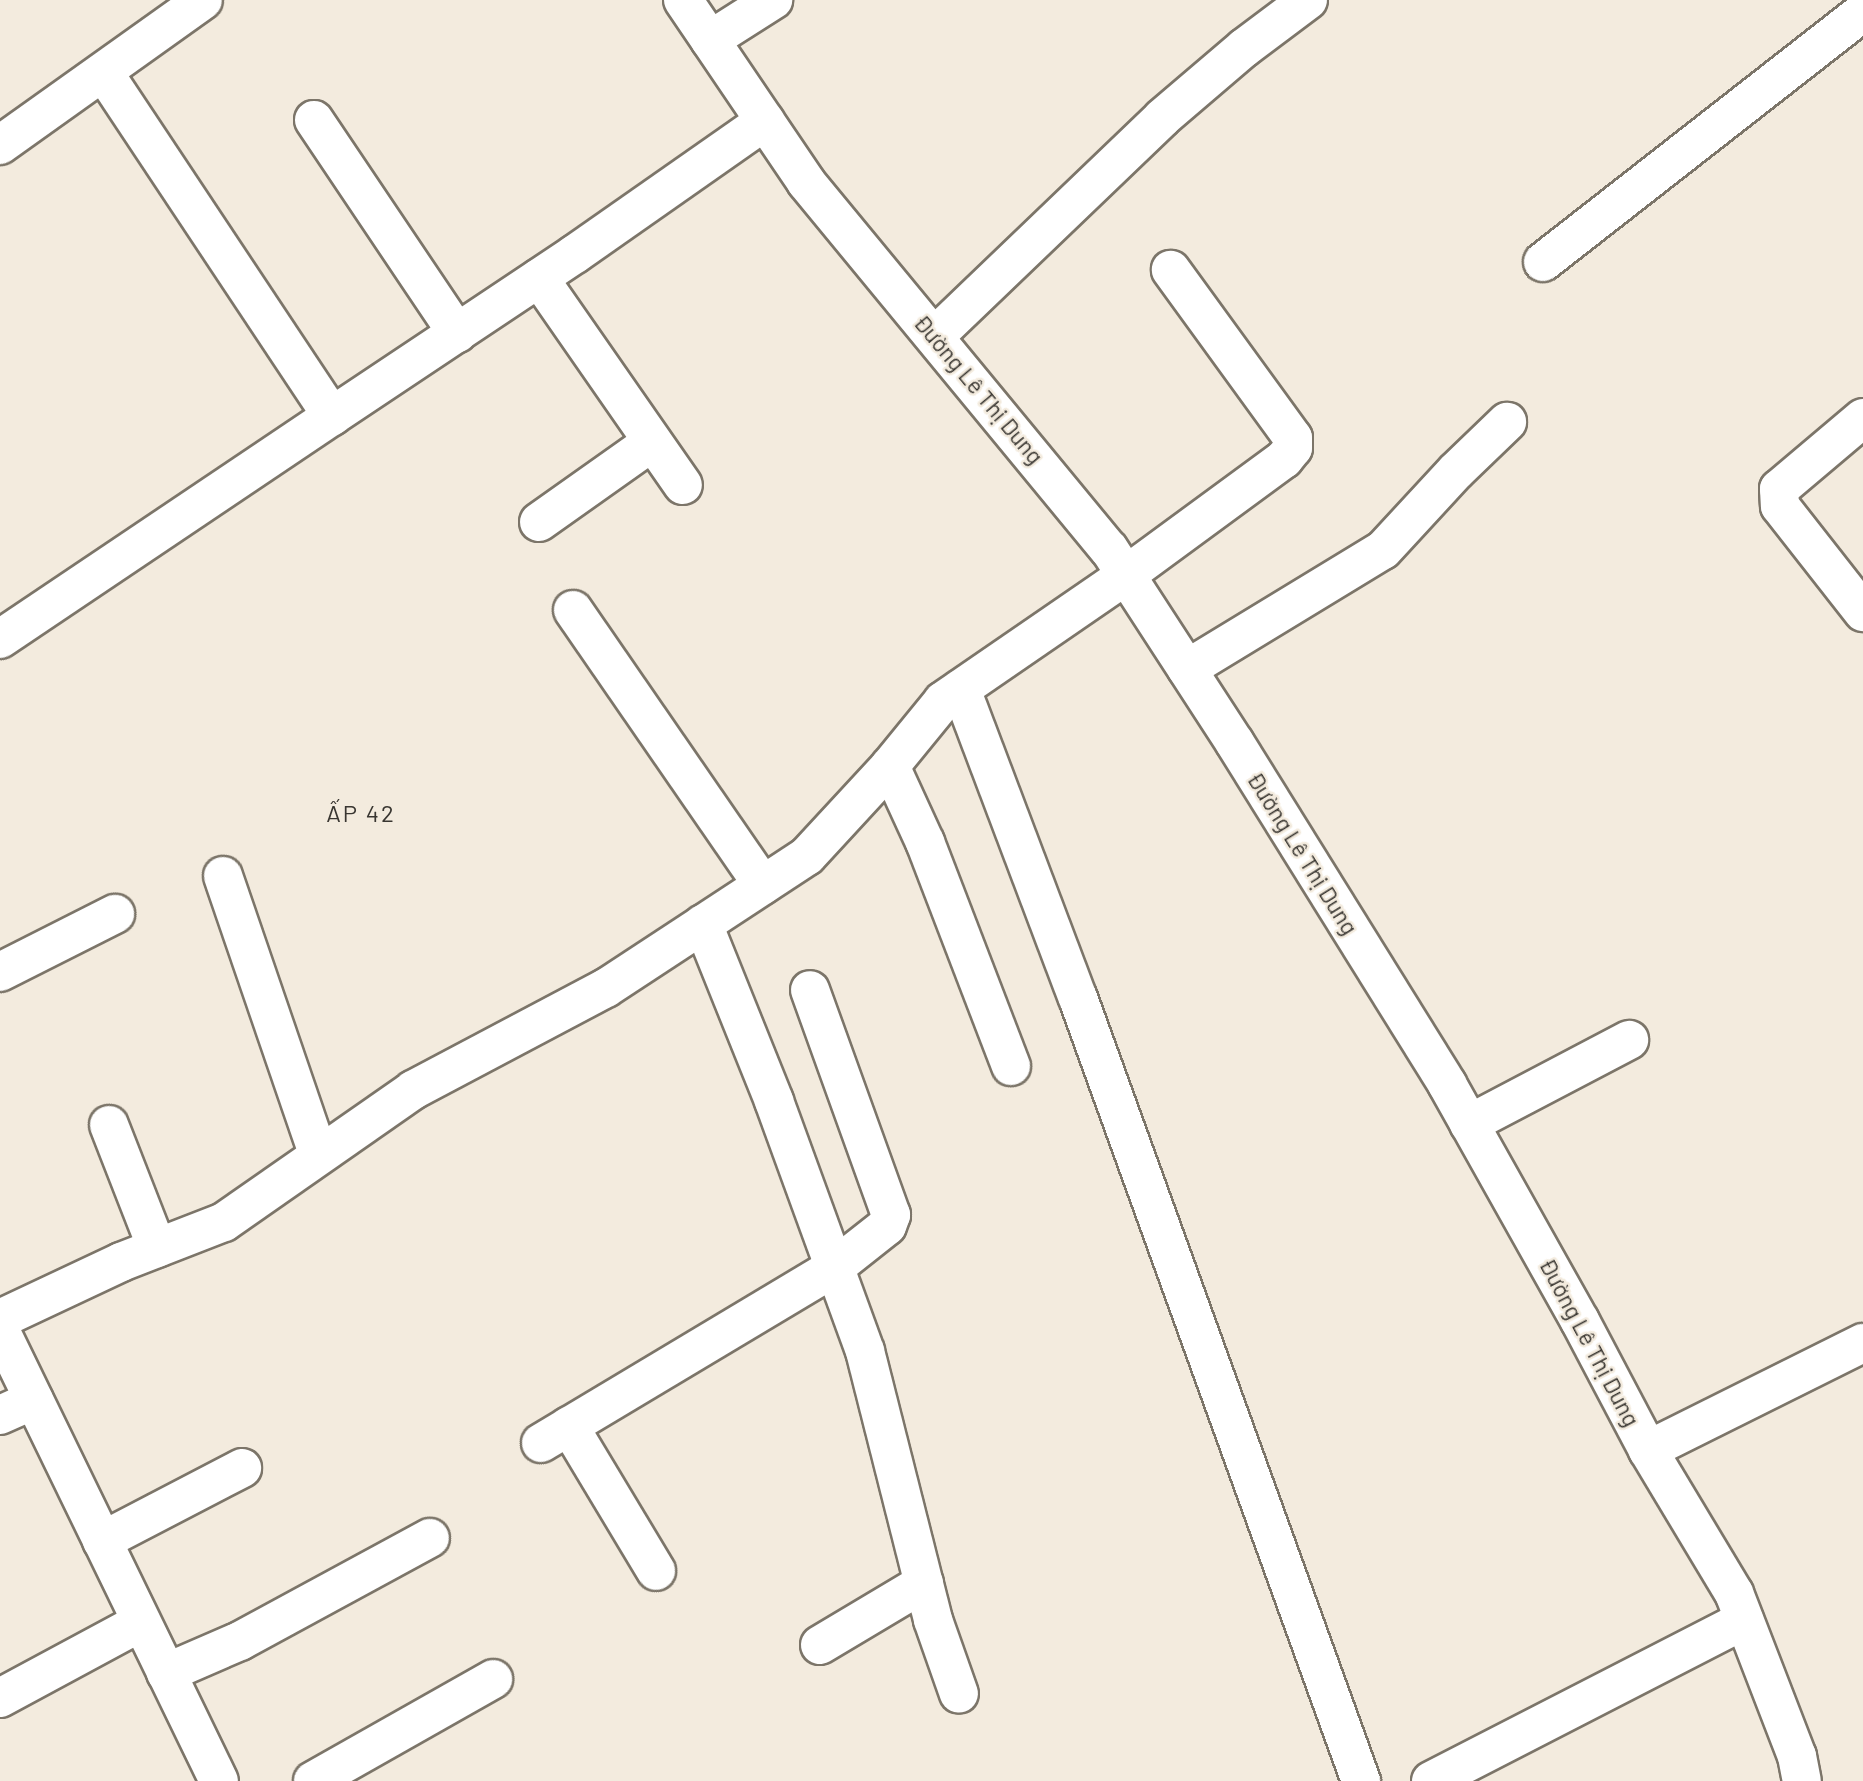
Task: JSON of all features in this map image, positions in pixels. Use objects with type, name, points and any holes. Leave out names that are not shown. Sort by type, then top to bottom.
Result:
[{"type":"street","points":[[0,145],[203,0]]},
{"type":"street","name":"Đường Lê Thị Dung","points":[[683,0],[806,182],[1110,549],[1187,669],[1469,1124],[1580,1321],[1648,1450],[1734,1593],[1797,1756],[1802,1781]]},
{"type":"street","points":[[710,40],[774,0]]},
{"type":"street","points":[[935,336],[1162,118],[1244,48],[1308,0]]},
{"type":"street","points":[[1543,262],[1863,12]]},
{"type":"street","points":[[104,73],[332,416]]},
{"type":"street","points":[[314,120],[457,333]]},
{"type":"street","points":[[0,639],[539,278],[765,121]]},
{"type":"street","points":[[0,1319],[157,1248],[224,1222],[413,1090],[606,988],[807,856],[890,766],[943,701],[1126,575],[1284,459],[1293,448],[1293,438],[1171,270]]},
{"type":"street","points":[[539,278],[682,485]]},
{"type":"street","points":[[1863,418],[1779,489],[1780,506],[1863,612]]},
{"type":"street","points":[[1187,669],[1383,550],[1456,471],[1507,422]]},
{"type":"street","points":[[539,522],[652,442]]},
{"type":"street","points":[[573,610],[763,885]]},
{"type":"street","points":[[961,689],[1088,1023],[1361,1781]]},
{"type":"street","points":[[890,766],[925,842],[1011,1066]]},
{"type":"street","points":[[223,876],[318,1154]]},
{"type":"street","points":[[0,972],[115,914]]},
{"type":"street","points":[[703,924],[774,1101],[865,1351],[933,1620],[959,1694]]},
{"type":"street","points":[[656,1571],[555,1435],[835,1267],[887,1226],[891,1215],[810,990]]},
{"type":"street","points":[[1469,1124],[1629,1040]]},
{"type":"street","points":[[109,1125],[157,1248]]},
{"type":"street","points":[[0,1330],[17,1408],[102,1541],[219,1781]]},
{"type":"street","points":[[1648,1450],[1863,1343]]},
{"type":"street","points":[[102,1541],[242,1468]]},
{"type":"street","points":[[166,1673],[240,1641],[430,1538]]},
{"type":"street","points":[[820,1645],[924,1583]]},
{"type":"street","points":[[1431,1781],[1744,1620]]},
{"type":"street","points":[[0,1698],[141,1622]]},
{"type":"street","points":[[313,1781],[368,1768],[493,1679]]},
{"type":"district","name":"ẤP 42","points":[[361,813]]}]
